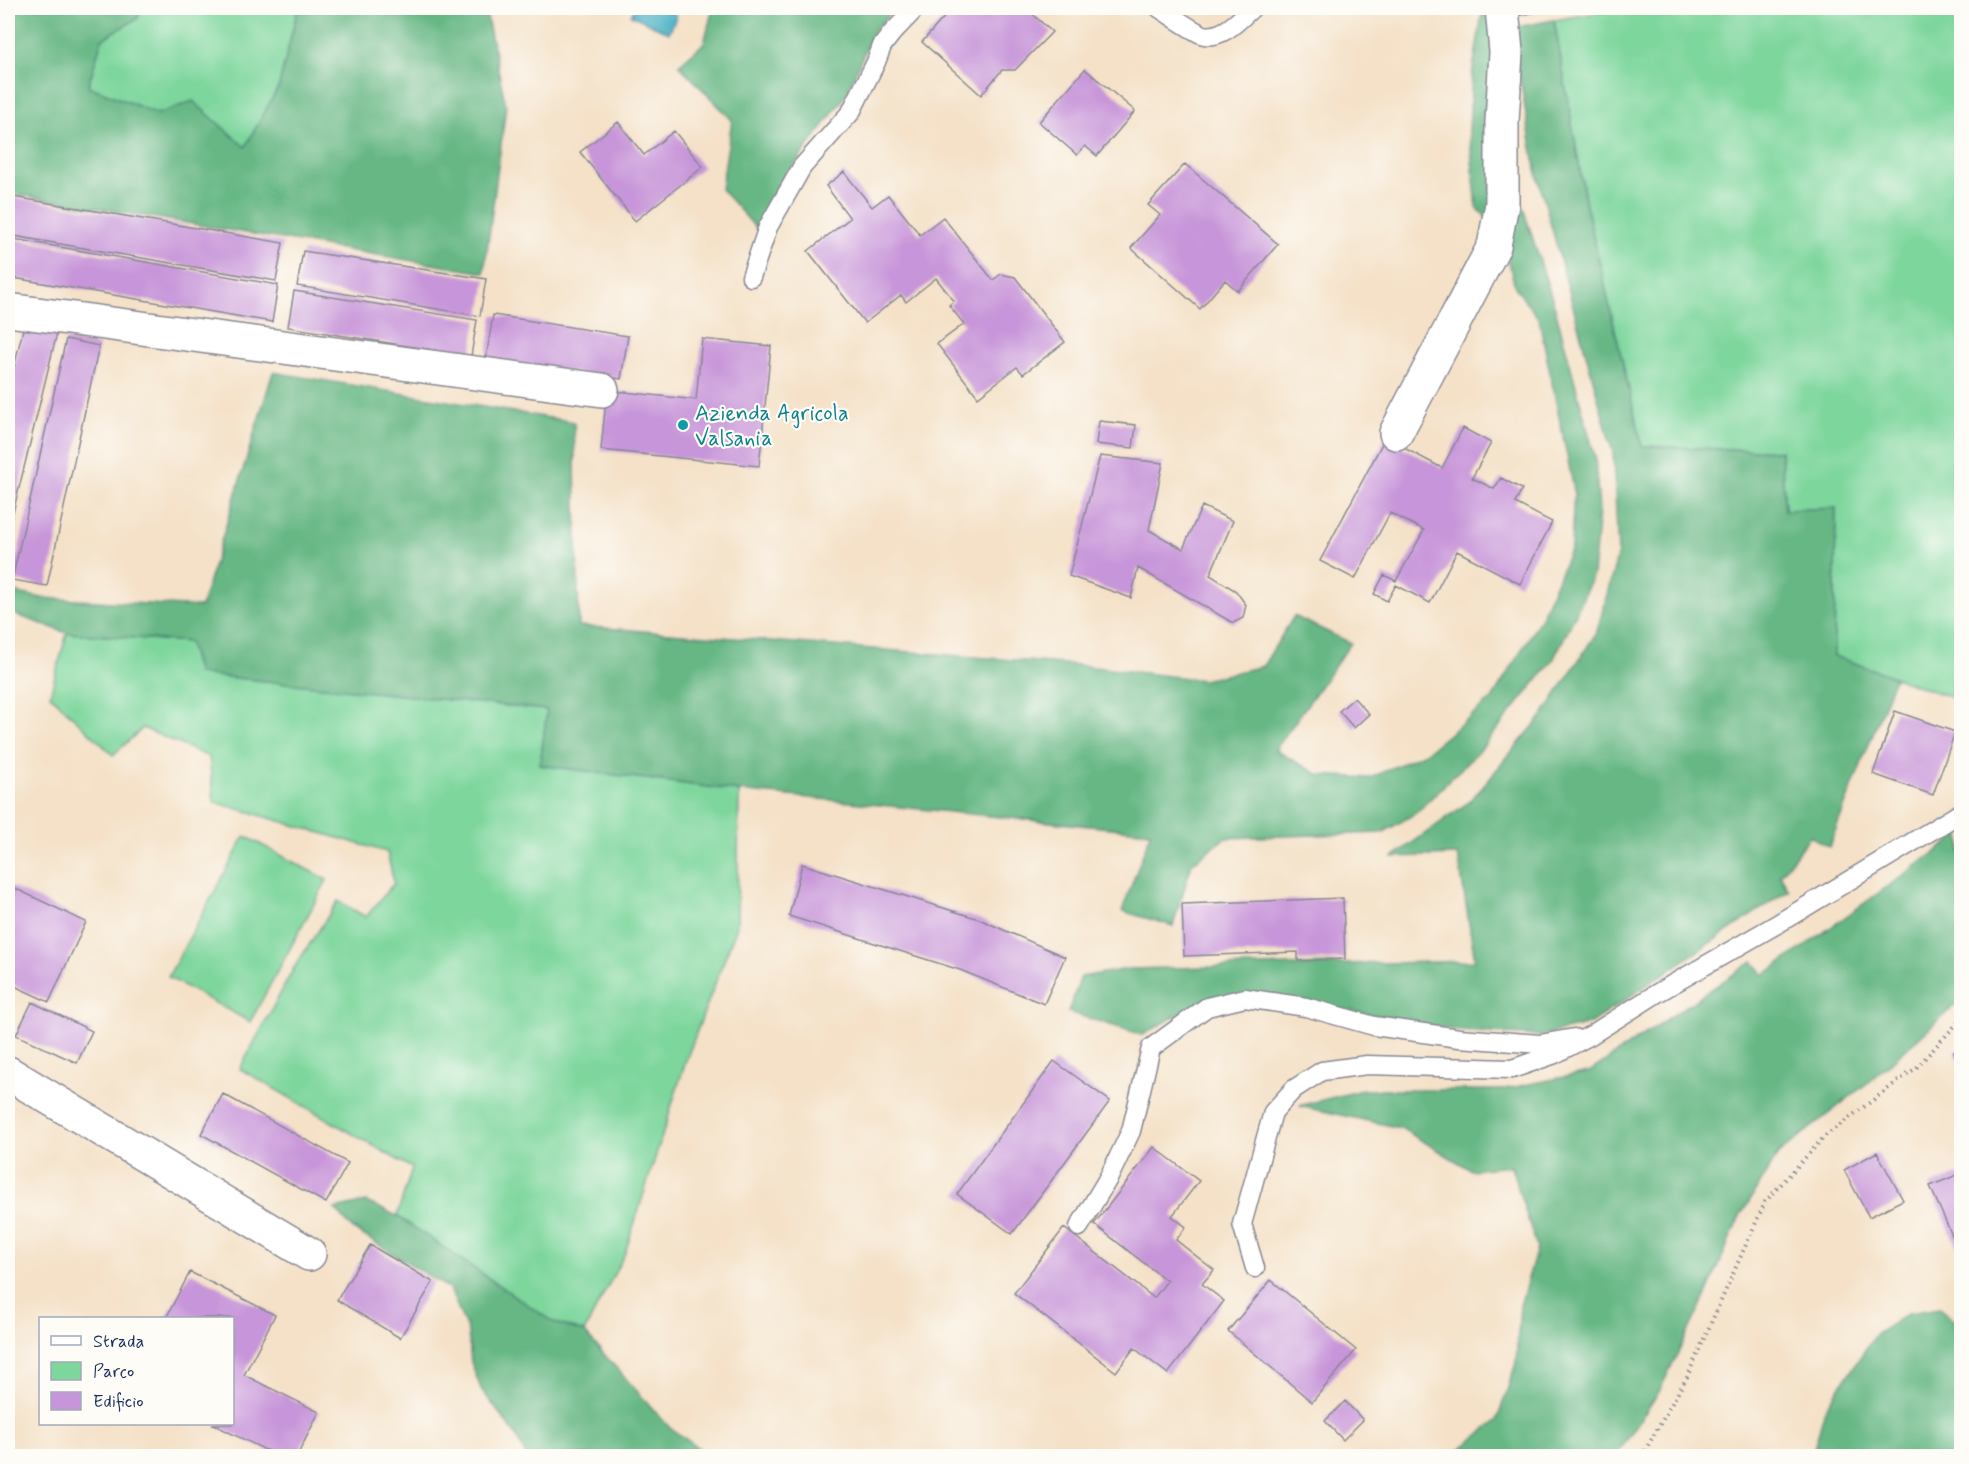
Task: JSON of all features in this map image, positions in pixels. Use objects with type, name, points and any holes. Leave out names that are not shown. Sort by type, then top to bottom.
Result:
[{"type":"street","points":[[1396,433],[1494,246],[1502,204],[1502,122],[1506,52],[1502,8]]},
{"type":"street","points":[[8,310],[602,390]]},
{"type":"street","points":[[8,1073],[309,1254]]},
{"type":"lane","points":[[751,277],[768,227],[802,167],[851,112],[882,46],[916,8]]},
{"type":"lane","points":[[1159,8],[1204,35],[1221,33],[1252,8]]},
{"type":"lane","points":[[1255,1268],[1242,1224],[1273,1112],[1294,1089],[1322,1071],[1367,1065],[1512,1069],[1556,1054],[1962,812]]},
{"type":"lane","points":[[1079,1227],[1109,1177],[1131,1131],[1151,1048],[1207,1007],[1245,999],[1306,1007],[1374,1026],[1459,1038],[1540,1044],[1591,1035]]},
{"type":"path","points":[[1642,1456],[1687,1377],[1765,1202],[1825,1136],[1917,1067],[1962,1018]]},
{"type":"green space","points":[[12,8],[140,8],[138,18],[102,39],[88,86],[158,114],[193,101],[245,147],[279,86],[298,8],[485,8],[506,106],[484,273],[8,193],[8,18]]},
{"type":"green space","points":[[140,8],[298,8],[279,86],[245,148],[193,101],[158,114],[88,86],[102,39],[138,18]]},
{"type":"green space","points":[[713,8],[895,8],[873,32],[846,95],[792,168],[756,228],[721,189],[732,120],[679,65],[704,43]]},
{"type":"green space","points":[[1483,8],[1494,8],[1491,222],[1477,208],[1469,131],[1472,75]]},
{"type":"green space","points":[[1625,8],[1961,8],[1961,701],[1834,656],[1836,509],[1785,510],[1781,451],[1642,446],[1586,205],[1554,20]]},
{"type":"green space","points":[[1554,20],[1586,205],[1642,446],[1781,451],[1785,510],[1836,508],[1834,656],[1895,677],[1829,847],[1810,836],[1780,875],[1789,890],[1589,1024],[1541,1036],[1459,1031],[1256,993],[1189,1008],[1143,1035],[1068,1012],[1081,977],[1128,969],[1475,961],[1458,855],[1393,857],[1470,801],[1543,715],[1597,632],[1618,553],[1613,453],[1536,170],[1511,28]]},
{"type":"green space","points":[[1508,161],[1555,308],[1595,457],[1599,511],[1593,575],[1552,662],[1481,749],[1416,813],[1382,833],[1225,838],[1192,863],[1173,926],[1122,911],[1151,832],[739,791],[540,765],[547,710],[198,674],[189,642],[67,633],[8,612],[8,591],[42,598],[201,607],[273,372],[574,422],[579,626],[1077,665],[1203,680],[1263,666],[1294,616],[1351,643],[1275,750],[1319,775],[1370,778],[1425,753],[1492,699],[1540,620],[1571,548],[1574,490],[1539,319],[1515,287],[1505,247]]},
{"type":"green space","points":[[67,633],[189,642],[198,674],[547,710],[540,765],[739,791],[737,926],[686,1060],[625,1253],[584,1332],[553,1322],[397,1216],[412,1168],[240,1069],[294,968],[338,901],[366,917],[394,883],[387,852],[214,802],[209,757],[143,728],[113,755],[50,695]]},
{"type":"green space","points":[[1961,834],[1961,1000],[1866,1084],[1778,1154],[1739,1218],[1706,1295],[1659,1392],[1616,1456],[1451,1456],[1497,1421],[1516,1363],[1520,1306],[1537,1248],[1511,1166],[1471,1170],[1401,1128],[1299,1106],[1362,1090],[1500,1090],[1589,1072],[1753,961],[1764,975]]},
{"type":"green space","points":[[245,836],[327,880],[250,1022],[168,977]]},
{"type":"green space","points":[[366,1202],[397,1216],[553,1322],[584,1332],[670,1428],[710,1456],[526,1456],[515,1434],[481,1389],[471,1362],[468,1332],[450,1289],[353,1229],[335,1209]]},
{"type":"green space","points":[[1939,1308],[1961,1326],[1961,1456],[1812,1456],[1825,1409],[1875,1335],[1909,1313]]},
{"type":"water","points":[[635,8],[661,8],[677,15],[669,33],[631,15]]},
{"type":"building","points":[[940,8],[1026,8],[1052,32],[1015,70],[1002,70],[981,95],[922,42],[947,14]]},
{"type":"building","points":[[1514,8],[1552,8],[1552,9],[1515,16]]},
{"type":"building","points":[[1085,69],[1135,111],[1097,156],[1085,146],[1077,155],[1039,122]]},
{"type":"building","points":[[618,122],[644,155],[674,131],[703,167],[635,221],[580,152]]},
{"type":"building","points":[[1185,164],[1278,244],[1238,291],[1225,280],[1200,309],[1131,248],[1160,215],[1148,205]]},
{"type":"building","points":[[844,172],[872,207],[888,195],[920,235],[943,217],[993,280],[1001,274],[1015,277],[1065,342],[1023,374],[1017,367],[978,397],[937,344],[964,324],[949,305],[954,301],[936,278],[906,302],[901,295],[865,323],[808,251],[850,218],[826,186]]},
{"type":"building","points":[[8,196],[283,243],[276,281],[8,235]]},
{"type":"building","points":[[8,238],[278,285],[272,322],[8,277]]},
{"type":"building","points":[[303,251],[486,279],[480,316],[297,286]]},
{"type":"building","points":[[294,291],[477,320],[471,356],[288,327]]},
{"type":"building","points":[[493,315],[628,336],[621,379],[486,359]]},
{"type":"building","points":[[24,325],[57,333],[8,533],[8,393]]},
{"type":"building","points":[[66,339],[99,346],[47,586],[12,580]]},
{"type":"building","name":"Azienda Agricola Valsania","points":[[702,339],[771,346],[759,466],[601,450],[607,390],[696,400]]},
{"type":"building","points":[[1099,421],[1136,425],[1133,448],[1096,444]]},
{"type":"building","points":[[1463,428],[1491,443],[1472,478],[1494,489],[1501,478],[1522,489],[1515,503],[1552,522],[1520,584],[1457,551],[1430,603],[1396,585],[1387,601],[1374,594],[1384,575],[1396,581],[1424,530],[1390,513],[1355,579],[1320,561],[1385,438],[1442,468]]},
{"type":"building","points":[[1100,456],[1163,463],[1149,530],[1183,549],[1202,506],[1233,521],[1210,575],[1236,591],[1246,605],[1243,618],[1233,623],[1138,568],[1131,598],[1069,576]]},
{"type":"building","points":[[1354,698],[1369,714],[1354,728],[1339,711]]},
{"type":"building","points":[[1895,711],[1955,732],[1933,795],[1873,774]]},
{"type":"building","points":[[802,864],[979,919],[1065,957],[1044,1004],[960,970],[789,916]]},
{"type":"building","points":[[8,885],[86,922],[49,1002],[8,983]]},
{"type":"building","points":[[1343,898],[1345,959],[1298,961],[1298,952],[1184,956],[1182,904]]},
{"type":"building","points":[[32,1002],[92,1031],[77,1063],[16,1035]]},
{"type":"building","points":[[1962,1048],[1962,1068],[1954,1052]]},
{"type":"building","points":[[1054,1061],[1110,1101],[1012,1234],[957,1194]]},
{"type":"building","points":[[223,1094],[348,1163],[326,1203],[201,1134]]},
{"type":"building","points":[[1154,1147],[1199,1181],[1172,1216],[1186,1227],[1176,1240],[1214,1270],[1202,1284],[1224,1301],[1168,1374],[1134,1348],[1116,1372],[1014,1293],[1064,1228],[1154,1298],[1167,1281],[1094,1224]]},
{"type":"building","points":[[1877,1152],[1903,1200],[1869,1217],[1844,1170]]},
{"type":"building","points":[[1962,1173],[1962,1258],[1930,1186]]},
{"type":"building","points":[[370,1245],[433,1282],[400,1338],[337,1300]]},
{"type":"building","points":[[190,1272],[275,1315],[244,1375],[319,1412],[297,1456],[278,1456],[214,1425],[234,1425],[234,1317],[167,1317]]},
{"type":"building","points":[[1271,1280],[1356,1350],[1312,1402],[1228,1331]]},
{"type":"building","points":[[1345,1401],[1363,1420],[1343,1440],[1325,1421]]},
{"type":"place","name":"Azienda Agricola Valsania","points":[[683,425]]}]
